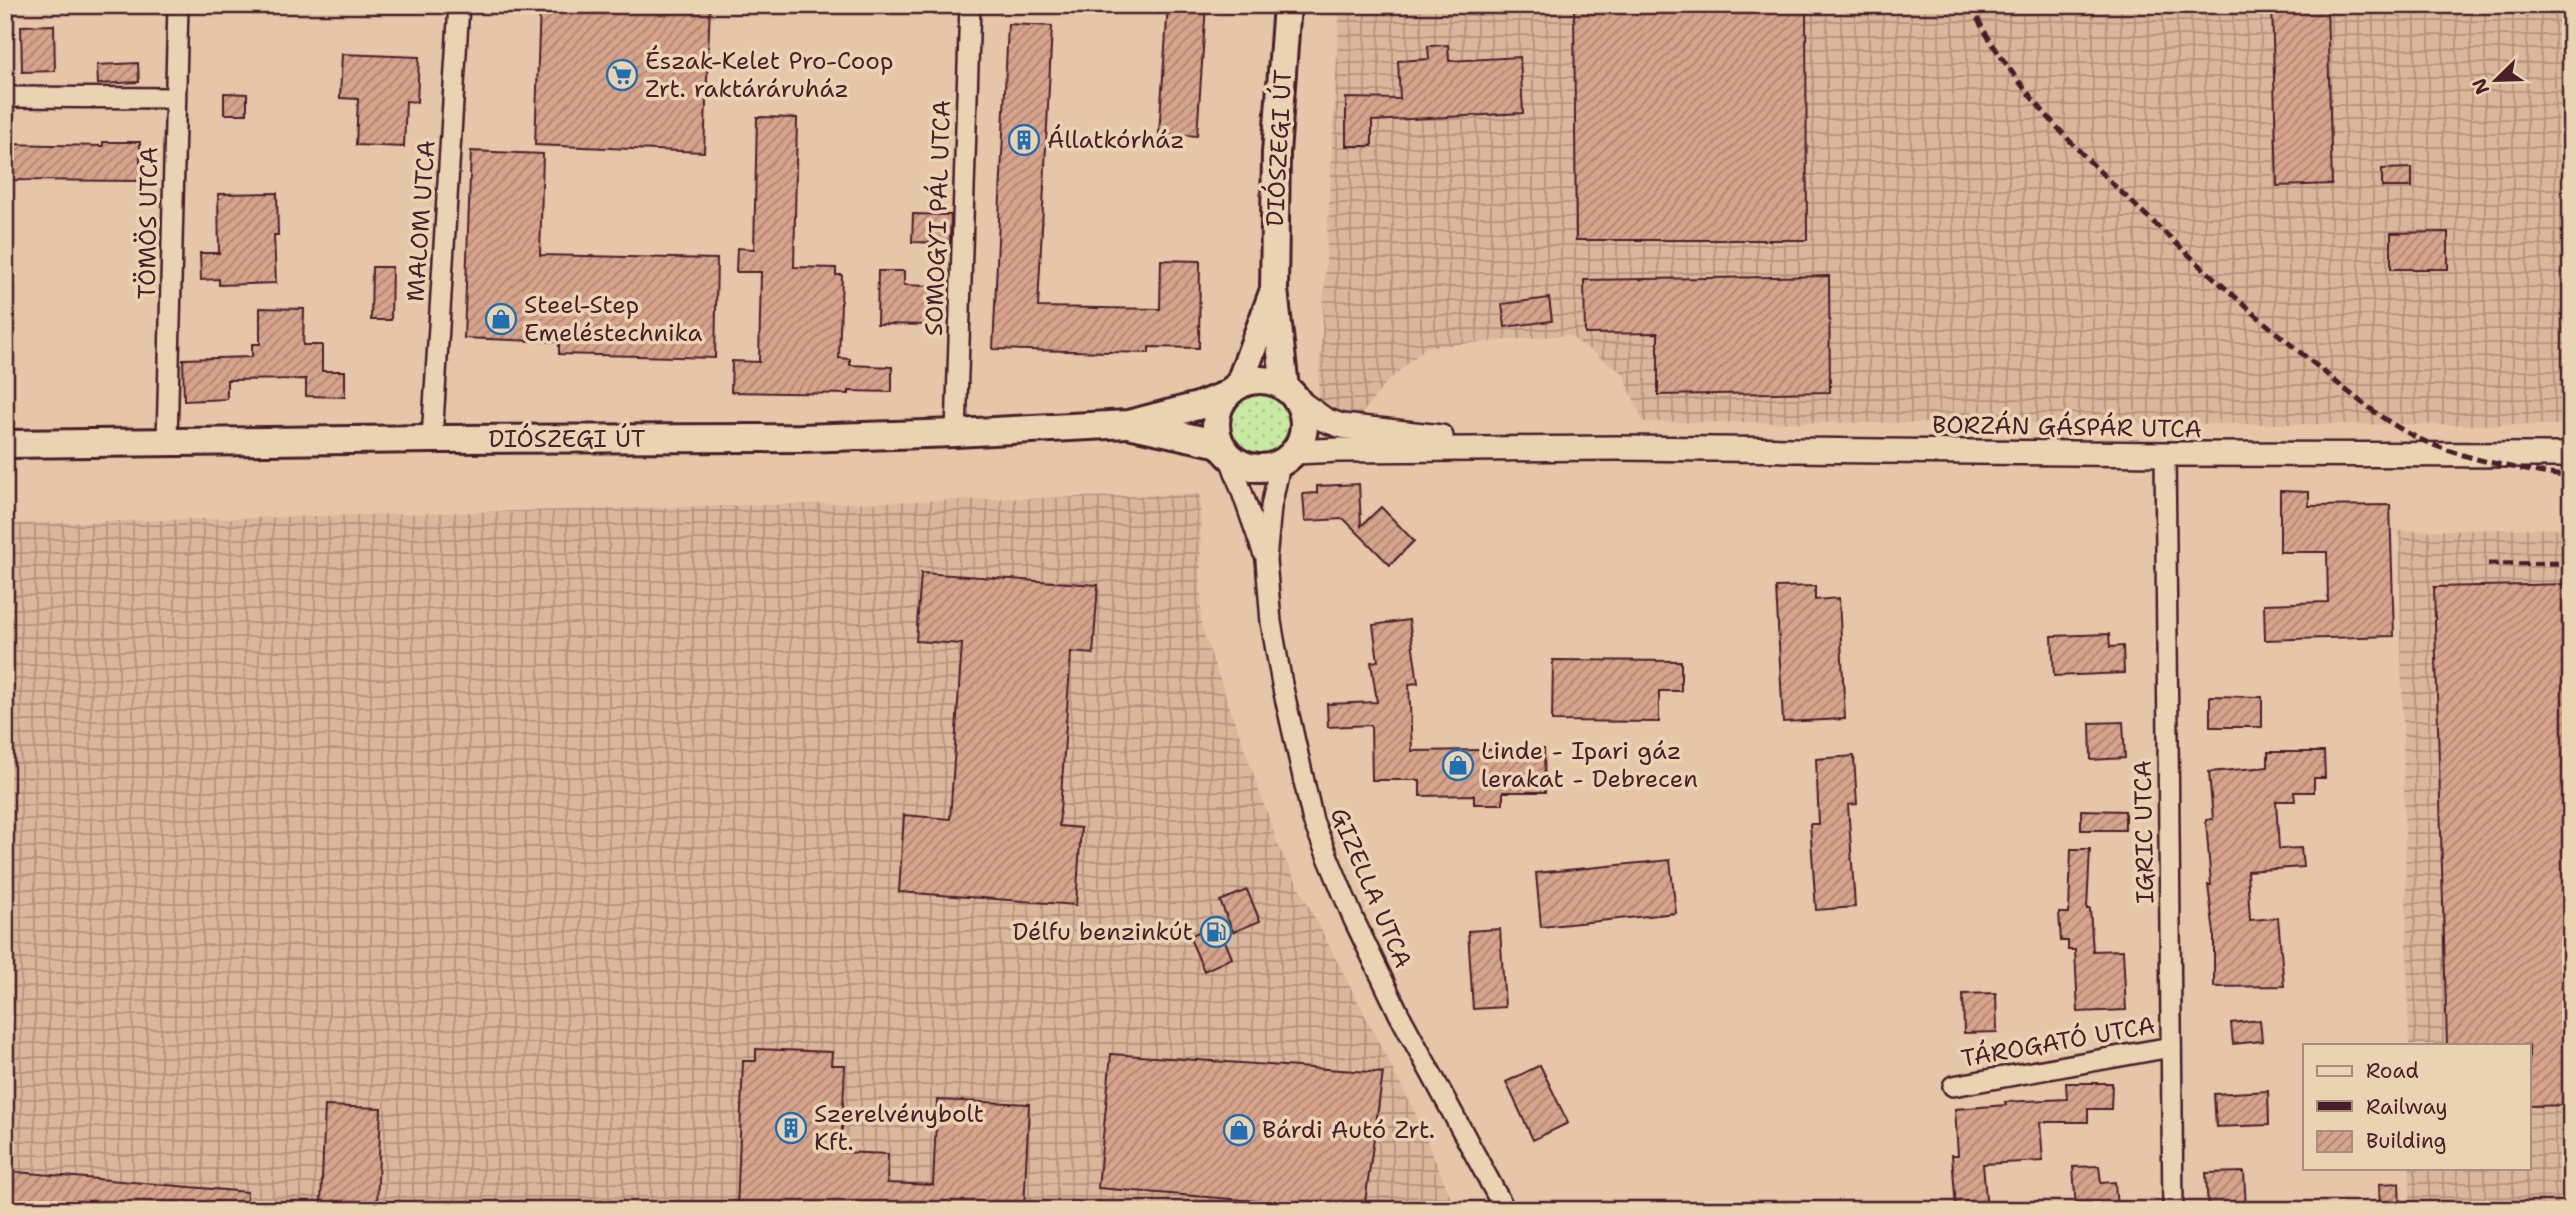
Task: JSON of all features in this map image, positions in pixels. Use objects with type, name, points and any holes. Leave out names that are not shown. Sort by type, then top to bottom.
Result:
[{"type":"main road","name":"DIÓSZEGI ÚT","points":[[1287,5],[1276,153],[1273,290],[1291,394]]},
{"type":"main road","name":"DIÓSZEGI ÚT","points":[[5,444],[801,438],[1128,424],[1198,406],[1232,390],[1273,290]]},
{"type":"main road","points":[[1254,380],[1270,381],[1291,394],[1304,418],[1303,436],[1287,458],[1263,469],[1245,466],[1225,451],[1216,427],[1217,410],[1232,390],[1254,380]]},
{"type":"main road","name":"DIÓSZEGI ÚT","points":[[1128,424],[1225,451]]},
{"type":"street","name":"TÖMÖS UTCA","points":[[167,441],[178,5]]},
{"type":"street","name":"MALOM UTCA","points":[[432,439],[459,5]]},
{"type":"street","name":"SOMOGYI PÁL UTCA","points":[[956,433],[970,5]]},
{"type":"street","points":[[5,97],[175,98]]},
{"type":"street","name":"BORZÁN GÁSPÁR UTCA","points":[[1291,394],[1325,420],[1342,426],[1563,450]]},
{"type":"street","name":"BORZÁN GÁSPÁR UTCA","points":[[1287,458],[1339,450],[1617,448],[2571,455]]},
{"type":"street","name":"GIZELLA UTCA","points":[[1225,451],[1266,560]]},
{"type":"street","name":"IGRIC UTCA","points":[[2165,454],[2173,1210]]},
{"type":"street","name":"GIZELLA UTCA","points":[[1287,458],[1271,507],[1266,560],[1271,622],[1280,672],[1313,821],[1354,920],[1399,1014],[1505,1210]]},
{"type":"street","name":"TÁROGATÓ UTCA","points":[[1953,1086],[2171,1047]]},
{"type":"shaded area","points":[[1340,5],[2571,5],[2571,425],[1643,422],[1623,373],[1568,335],[1426,347],[1386,383],[1359,417],[1318,402]]},
{"type":"shaded area","points":[[1200,494],[1201,626],[1280,850],[1415,1113],[1456,1210],[5,1210],[5,524]]},
{"type":"shaded area","points":[[2571,528],[2571,1210],[2410,1210],[2410,1170],[2530,1170],[2530,1044],[2409,1044],[2399,531]]},
{"type":"green space","points":[[1254,395],[1266,395],[1276,399],[1285,408],[1289,430],[1281,445],[1266,453],[1254,453],[1244,449],[1235,440],[1231,430],[1231,418],[1235,408],[1244,399]]},
{"type":"building","name":"Észak-Kelet Pro-Coop Zrt. raktáráruház","points":[[540,5],[710,5],[704,152],[535,145]]},
{"type":"building","points":[[1168,5],[1206,5],[1197,136],[1159,133]]},
{"type":"building","points":[[1574,5],[1806,5],[1807,240],[1576,240]]},
{"type":"building","points":[[2272,5],[2327,5],[2332,184],[2277,186]]},
{"type":"building","name":"Állatkórház","points":[[1008,24],[1052,26],[1038,307],[1160,309],[1161,260],[1200,261],[1199,348],[1149,347],[1149,353],[993,349]]},
{"type":"building","points":[[54,25],[55,71],[22,72],[21,26]]},
{"type":"building","points":[[1448,45],[1449,61],[1520,57],[1523,113],[1372,121],[1372,146],[1346,146],[1346,98],[1400,99],[1398,61],[1429,59],[1428,46]]},
{"type":"building","points":[[342,54],[419,57],[417,102],[406,101],[404,147],[356,145],[358,99],[340,98]]},
{"type":"building","points":[[138,63],[139,82],[98,84],[97,65]]},
{"type":"building","points":[[224,93],[247,94],[247,114],[224,114]]},
{"type":"building","points":[[757,117],[797,118],[794,267],[836,268],[836,275],[842,275],[839,358],[850,359],[850,365],[892,367],[892,392],[731,392],[732,361],[759,362],[761,272],[736,272],[737,248],[754,249]]},
{"type":"building","points":[[103,142],[140,142],[140,181],[5,180],[5,144],[103,146]]},
{"type":"building","points":[[471,151],[543,154],[540,255],[717,259],[715,358],[559,354],[559,342],[464,338]]},
{"type":"building","points":[[2412,168],[2412,187],[2382,187],[2382,169]]},
{"type":"building","points":[[277,193],[278,235],[274,235],[276,283],[219,285],[219,279],[201,280],[200,253],[219,253],[218,194]]},
{"type":"building","points":[[913,214],[951,215],[950,243],[912,242]]},
{"type":"building","points":[[2448,232],[2448,269],[2391,269],[2391,233]]},
{"type":"building","points":[[372,267],[392,267],[391,320],[371,320]]},
{"type":"building","points":[[878,271],[904,271],[904,285],[930,286],[929,325],[877,324]]},
{"type":"building","points":[[1829,276],[1830,392],[1658,395],[1658,333],[1585,334],[1584,280]]},
{"type":"building","points":[[1549,298],[1552,321],[1505,327],[1502,304]]},
{"type":"building","points":[[260,308],[304,309],[303,345],[322,345],[322,371],[345,371],[345,397],[306,396],[306,379],[227,380],[227,399],[184,401],[183,359],[252,357],[252,344],[260,344]]},
{"type":"building","points":[[1359,484],[1361,526],[1381,507],[1414,541],[1390,565],[1344,519],[1305,521],[1303,494],[1317,493],[1317,486]]},
{"type":"building","points":[[2280,491],[2309,492],[2309,506],[2390,505],[2394,636],[2265,640],[2264,604],[2328,602],[2327,552],[2280,552]]},
{"type":"building","points":[[921,573],[1098,585],[1093,654],[1071,652],[1059,826],[1081,828],[1076,905],[899,892],[904,815],[950,819],[962,644],[916,641]]},
{"type":"building","points":[[2571,584],[2571,1105],[2530,1106],[2530,1044],[2447,1044],[2434,587]]},
{"type":"building","points":[[1815,586],[1815,600],[1839,598],[1845,719],[1783,722],[1776,587]]},
{"type":"building","points":[[1409,620],[1418,683],[1409,684],[1412,751],[1544,749],[1545,792],[1503,792],[1503,804],[1474,804],[1474,795],[1420,796],[1420,780],[1372,780],[1371,725],[1328,727],[1327,704],[1377,702],[1371,662],[1378,661],[1373,625]]},
{"type":"building","points":[[2109,634],[2110,647],[2123,646],[2124,673],[2054,676],[2052,636]]},
{"type":"building","points":[[1553,660],[1681,661],[1681,691],[1659,691],[1659,722],[1552,721]]},
{"type":"building","points":[[2210,696],[2262,697],[2262,727],[2210,727]]},
{"type":"building","points":[[2123,722],[2125,758],[2091,760],[2090,723]]},
{"type":"building","points":[[2268,752],[2324,752],[2325,778],[2314,778],[2314,792],[2294,792],[2295,801],[2276,801],[2279,849],[2301,848],[2303,867],[2247,871],[2250,920],[2278,918],[2284,986],[2214,987],[2214,933],[2208,885],[2211,885],[2206,820],[2213,819],[2209,772],[2268,767]]},
{"type":"building","points":[[1854,756],[1857,804],[1848,805],[1855,907],[1816,910],[1810,824],[1819,824],[1816,759]]},
{"type":"building","points":[[2081,810],[2125,811],[2125,830],[2081,830]]},
{"type":"building","points":[[2071,849],[2090,849],[2087,909],[2090,909],[2093,951],[2123,950],[2126,1010],[2078,1012],[2075,950],[2068,950],[2068,941],[2061,941],[2059,913],[2069,913]]},
{"type":"building","points":[[1670,860],[1676,913],[1541,927],[1536,873]]},
{"type":"building","points":[[1247,890],[1260,921],[1233,932],[1220,901]]},
{"type":"building","points":[[1218,924],[1232,958],[1204,971],[1189,936]]},
{"type":"building","points":[[1500,929],[1505,1007],[1473,1009],[1468,931]]},
{"type":"building","points":[[1996,993],[1997,1032],[1964,1033],[1963,994]]},
{"type":"building","points":[[2260,1020],[2262,1041],[2233,1044],[2231,1023]]},
{"type":"building","name":"Szerelvénybolt Kft.","points":[[756,1049],[832,1052],[831,1065],[845,1065],[841,1152],[888,1154],[887,1183],[933,1185],[937,1100],[1029,1104],[1024,1210],[737,1210],[743,1061],[756,1061]]},
{"type":"building","name":"Bárdi Autó Zrt.","points":[[1111,1054],[1383,1073],[1364,1210],[1098,1188]]},
{"type":"building","points":[[1540,1065],[1568,1123],[1533,1140],[1506,1082]]},
{"type":"building","points":[[2066,1083],[2112,1083],[2111,1109],[2088,1109],[2088,1122],[2040,1122],[2043,1161],[1983,1164],[1987,1210],[1956,1210],[1952,1155],[1958,1155],[1955,1109],[2006,1105],[2005,1102],[2067,1099]]},
{"type":"building","points":[[2268,1091],[2269,1125],[2216,1127],[2214,1094]]},
{"type":"building","points":[[325,1106],[381,1108],[377,1205],[321,1203]]},
{"type":"building","points":[[2099,1166],[2101,1183],[2115,1182],[2117,1210],[2076,1210],[2073,1167]]},
{"type":"building","points":[[5,1171],[247,1192],[246,1210],[5,1210]]},
{"type":"building","points":[[2244,1172],[2246,1209],[2208,1210],[2206,1173]]},
{"type":"building","points":[[2399,1183],[2400,1207],[2380,1208],[2379,1184]]},
{"type":"railway","points":[[1970,5],[2009,68],[2081,153],[2230,293],[2347,391],[2396,426],[2431,444],[2500,465],[2571,477]]},
{"type":"railway","points":[[2488,564],[2571,563]]},
{"type":"place","name":"Észak-Kelet Pro-Coop Zrt. raktáráruház","points":[[622,75]]},
{"type":"place","name":"Állatkórház","points":[[1024,140]]},
{"type":"place","name":"Steel-Step Emeléstechnika","points":[[501,319]]},
{"type":"place","name":"Linde - Ipari gáz lerakat - Debrecen","points":[[1458,765]]},
{"type":"place","name":"Délfu benzinkút","points":[[1216,932]]},
{"type":"place","name":"Szerelvénybolt Kft.","points":[[791,1128]]},
{"type":"place","name":"Bárdi Autó Zrt.","points":[[1239,1130]]}]
